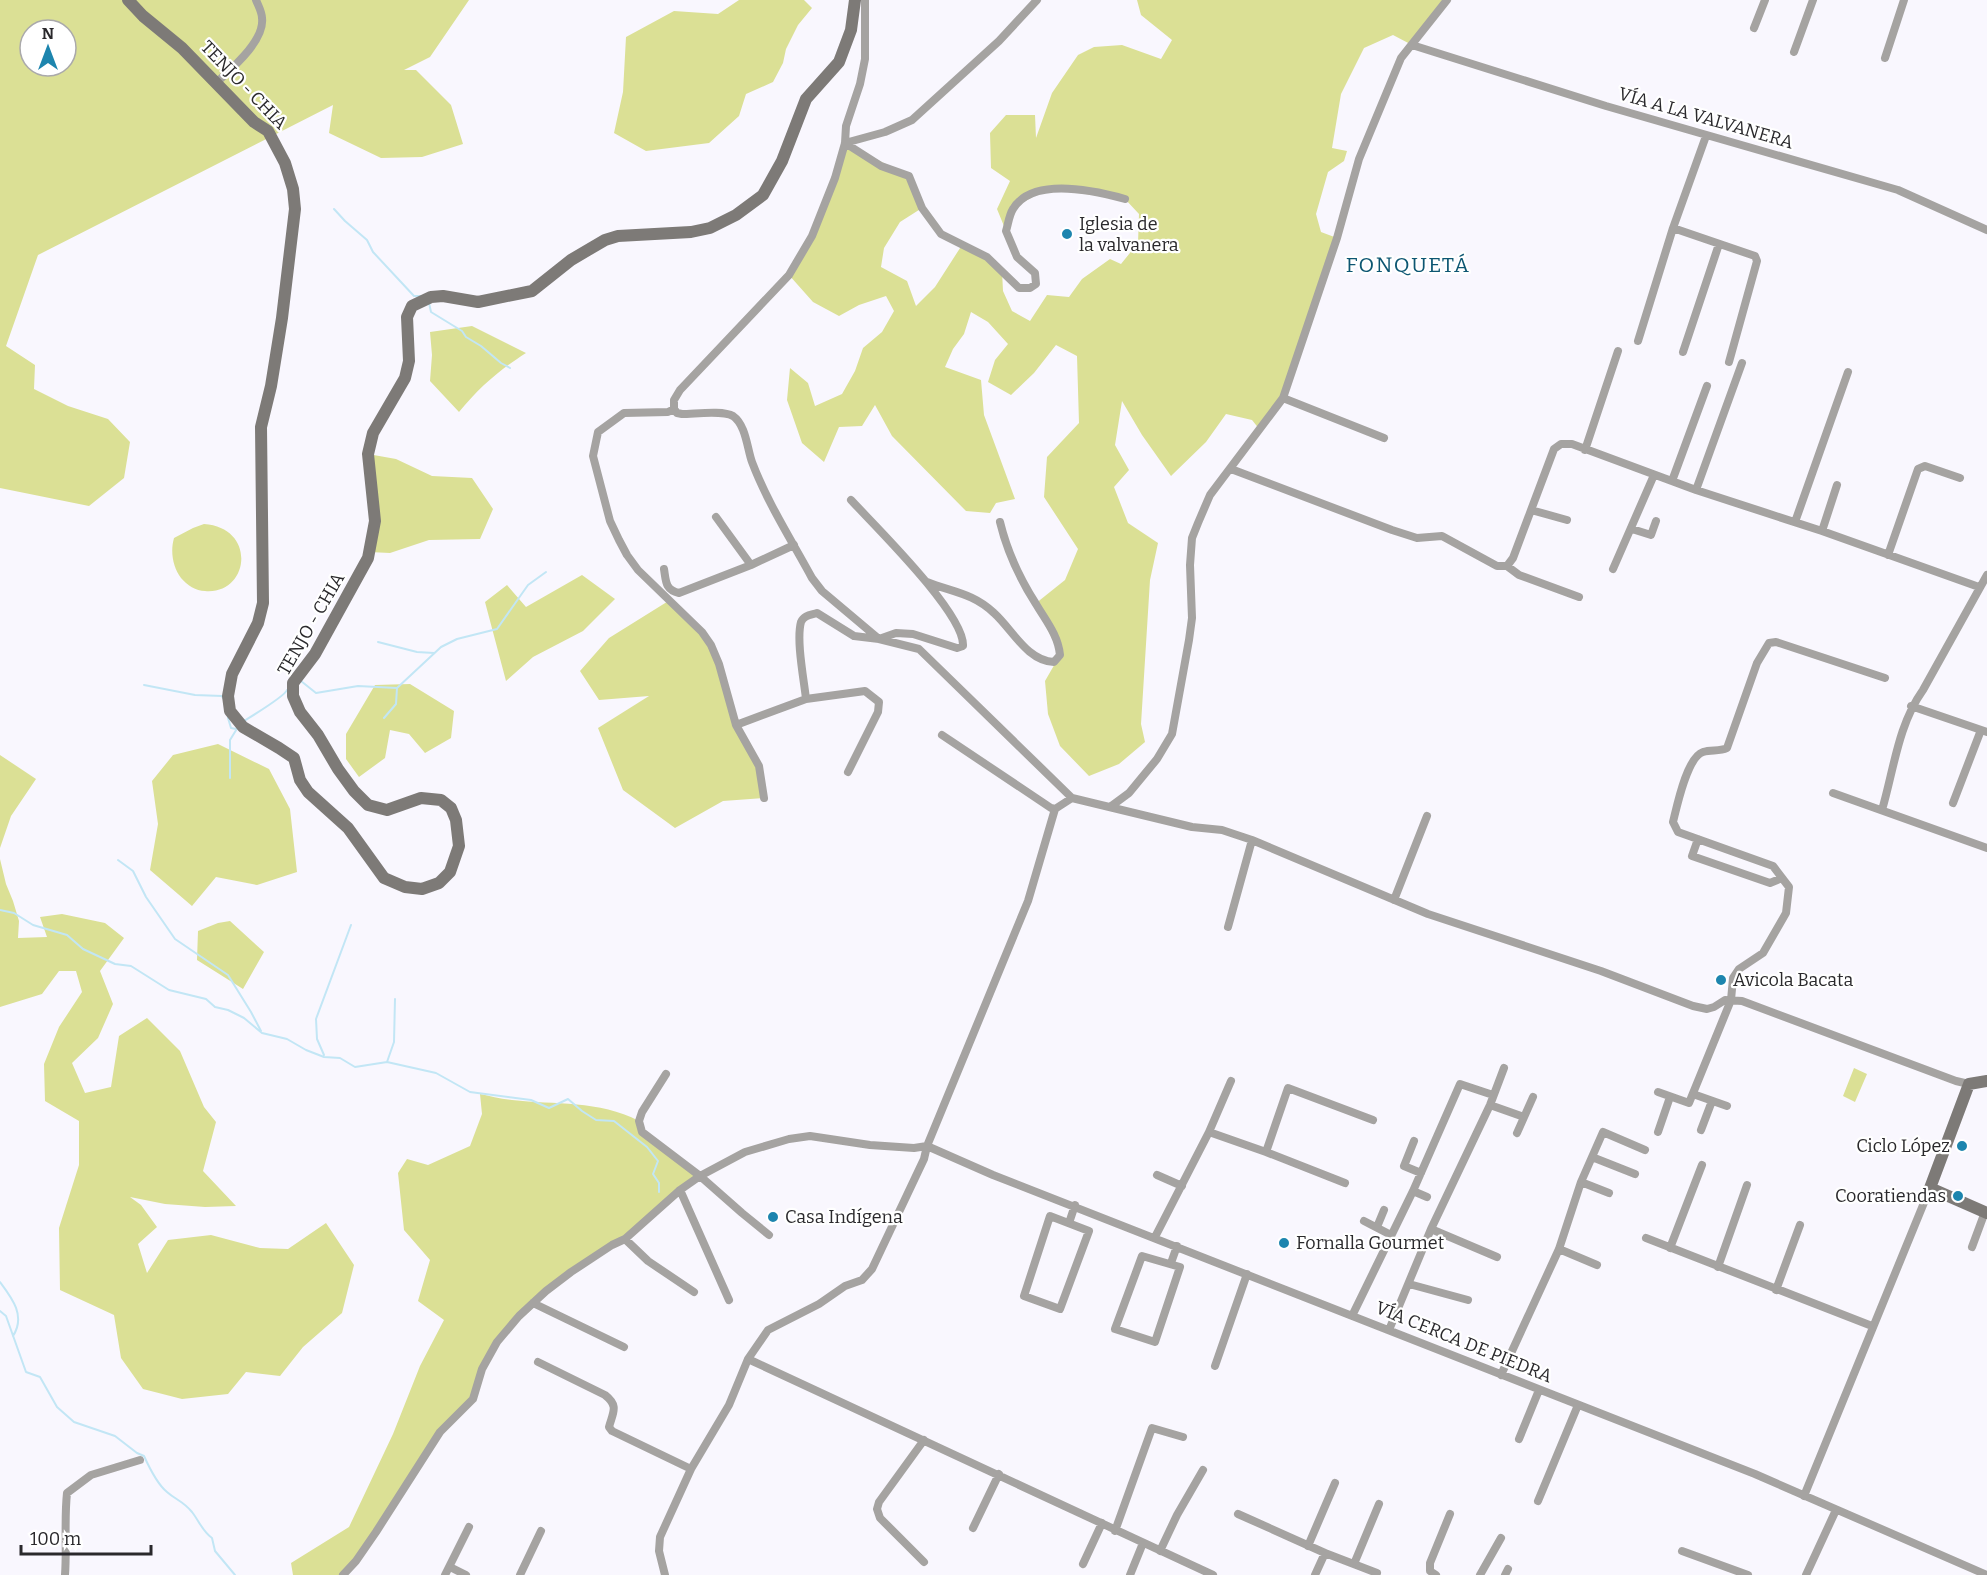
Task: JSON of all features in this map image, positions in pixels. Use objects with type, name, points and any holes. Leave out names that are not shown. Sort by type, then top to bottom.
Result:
[{"type":"street","name":"TENJO - CHIA","points":[[128,0],[143,16],[182,48],[254,122],[268,131],[277,144],[290,176],[295,210],[280,329],[271,386],[261,427],[263,603],[258,623],[232,674],[228,696],[230,711],[243,727],[294,758],[300,780],[308,792],[348,828],[384,878],[405,887],[422,889],[439,883],[450,872],[455,860],[459,846],[456,820],[451,808],[441,800],[421,798],[387,810],[368,805],[338,769],[318,735],[300,712],[293,696],[293,683],[315,654],[368,558],[375,521],[368,454],[373,433],[405,378],[410,361],[407,317],[412,306],[431,297],[443,296],[478,302],[532,291],[571,260],[605,240],[618,236],[691,232],[710,228],[736,215],[763,195],[782,161],[806,99],[839,62],[851,30],[855,0]]},
{"type":"street","points":[[216,83],[244,57],[257,38],[262,18],[256,0]]},
{"type":"street","points":[[865,0],[865,59],[860,84],[846,126],[845,143],[835,178],[812,236],[789,275],[680,390],[674,400],[674,409],[677,413],[682,414],[723,413],[736,418],[746,438],[757,474],[812,578],[822,591],[879,639]]},
{"type":"street","points":[[845,143],[885,132],[912,120],[999,41],[1037,0]]},
{"type":"street","points":[[1110,807],[1130,793],[1157,759],[1172,734],[1190,640],[1192,538],[1210,495],[1283,398],[1337,238],[1359,159],[1401,57],[1447,0]]},
{"type":"street","points":[[1754,28],[1765,0]]},
{"type":"street","points":[[1794,52],[1813,0]]},
{"type":"street","points":[[1885,58],[1904,0]]},
{"type":"street","name":"VÍA A LA VALVANERA","points":[[1412,45],[1706,136],[1898,190],[1987,230]]},
{"type":"street","points":[[1638,341],[1673,228],[1706,136]]},
{"type":"street","points":[[845,143],[881,166],[909,176],[922,208],[940,234],[987,257],[1019,288],[1030,288],[1036,284],[1035,273],[1017,257],[1006,231],[1013,208],[1021,201],[1029,195],[1047,189],[1095,191],[1125,199]]},
{"type":"street","points":[[1673,228],[1755,256],[1757,261],[1729,362]]},
{"type":"street","points":[[1683,352],[1719,244]]},
{"type":"street","points":[[1585,450],[1618,351]]},
{"type":"street","points":[[1696,490],[1742,363]]},
{"type":"street","points":[[1795,522],[1848,372]]},
{"type":"street","points":[[1672,481],[1707,386]]},
{"type":"street","points":[[1283,398],[1384,438]]},
{"type":"street","points":[[674,409],[668,412],[624,413],[598,432],[593,456],[610,521],[627,555],[638,570],[702,632],[711,645],[719,664],[736,725],[759,766],[764,798]]},
{"type":"street","points":[[1507,566],[1513,558],[1554,449],[1561,444],[1572,444],[1696,490],[1885,552],[1979,587]]},
{"type":"street","points":[[1885,552],[1918,469],[1925,466],[1960,478]]},
{"type":"street","points":[[1231,470],[1408,535],[1421,538],[1442,536],[1497,566],[1507,566],[1520,575],[1579,597]]},
{"type":"street","points":[[1613,569],[1654,475]]},
{"type":"street","points":[[1822,531],[1837,485]]},
{"type":"street","points":[[851,500],[904,556],[948,608],[962,633],[963,646],[957,648],[913,634],[896,633],[879,639]]},
{"type":"street","points":[[1531,510],[1567,520]]},
{"type":"street","points":[[716,517],[751,566]]},
{"type":"street","points":[[1632,529],[1651,535],[1656,521]]},
{"type":"street","points":[[923,580],[979,599],[996,614],[1024,647],[1045,662],[1054,662],[1060,655],[1051,626],[1035,604],[1013,561],[1005,544],[1000,522]]},
{"type":"street","points":[[664,569],[667,587],[671,592],[679,593],[751,566],[794,545]]},
{"type":"street","points":[[1882,810],[1893,775],[1901,733],[1911,706],[1923,690],[1987,574]]},
{"type":"street","points":[[806,699],[800,648],[801,621],[807,615],[817,614],[854,636],[879,639],[919,649],[1072,798],[1192,827],[1222,830],[1428,914],[1694,1005],[1707,1009],[1731,1000],[1742,1001],[1956,1081],[1970,1084],[1987,1081]]},
{"type":"street","points":[[1658,1092],[1689,1103],[1731,1000],[1733,978],[1739,969],[1763,953],[1786,913],[1789,886],[1773,866],[1678,832],[1673,822],[1681,792],[1695,758],[1703,752],[1727,748],[1757,663],[1769,643],[1776,642],[1885,678]]},
{"type":"street","points":[[736,725],[806,699],[865,691],[879,702],[878,712],[848,772]]},
{"type":"street","points":[[1911,706],[1984,731],[1953,802]]},
{"type":"street","points":[[942,735],[1055,809]]},
{"type":"street","points":[[1128,812],[1130,793]]},
{"type":"street","points":[[1833,793],[1987,848]]},
{"type":"street","points":[[665,1575],[659,1551],[660,1537],[691,1469],[729,1405],[748,1359],[768,1330],[819,1304],[845,1286],[862,1280],[872,1269],[924,1159],[927,1146],[1028,901],[1055,809],[1072,798]]},
{"type":"street","points":[[1394,900],[1427,816]]},
{"type":"street","points":[[1698,839],[1692,856],[1770,883],[1782,878]]},
{"type":"street","points":[[1228,927],[1251,840]]},
{"type":"street","points":[[1389,1330],[1431,1229],[1490,1105],[1504,1068]]},
{"type":"street","points":[[666,1074],[642,1112],[639,1121],[642,1132],[700,1176],[769,1235]]},
{"type":"street","points":[[1155,1237],[1209,1132],[1231,1081]]},
{"type":"street","points":[[1352,1316],[1413,1191],[1460,1084],[1493,1095]]},
{"type":"street","points":[[1804,1496],[1970,1084]]},
{"type":"street","points":[[1266,1152],[1288,1088],[1373,1120]]},
{"type":"street","points":[[1693,1094],[1727,1106]]},
{"type":"street","points":[[1517,1133],[1533,1097]]},
{"type":"street","points":[[1659,1132],[1671,1097]]},
{"type":"street","points":[[1701,1130],[1712,1101]]},
{"type":"street","points":[[1490,1105],[1524,1117]]},
{"type":"street","points":[[1209,1132],[1345,1183]]},
{"type":"street","points":[[1501,1375],[1559,1249],[1581,1182],[1603,1132],[1645,1150]]},
{"type":"street","points":[[343,1575],[356,1561],[440,1432],[473,1399],[482,1369],[497,1342],[533,1303],[571,1272],[625,1239],[680,1190],[700,1176],[745,1152],[789,1139],[810,1136],[870,1145],[914,1148],[927,1146]]},
{"type":"street","points":[[1414,1141],[1404,1166],[1421,1173]]},
{"type":"street","name":"VÍA CERCA DE PIEDRA","points":[[927,1146],[1755,1474],[1987,1575]]},
{"type":"street","points":[[1592,1157],[1635,1174]]},
{"type":"street","points":[[1671,1248],[1702,1165]]},
{"type":"street","points":[[1157,1175],[1182,1186]]},
{"type":"street","points":[[1581,1182],[1609,1193]]},
{"type":"street","points":[[1718,1267],[1747,1185]]},
{"type":"street","points":[[1930,1188],[1986,1213],[1972,1247]]},
{"type":"street","points":[[680,1190],[729,1300]]},
{"type":"street","points":[[1413,1191],[1427,1197]]},
{"type":"street","points":[[1069,1223],[1075,1205]]},
{"type":"street","points":[[1377,1227],[1384,1210]]},
{"type":"street","points":[[1050,1216],[1069,1223],[1089,1231],[1060,1309],[1024,1296],[1050,1216]]},
{"type":"street","points":[[1364,1221],[1391,1235]]},
{"type":"street","points":[[1776,1290],[1800,1225]]},
{"type":"street","points":[[1431,1229],[1497,1257]]},
{"type":"street","points":[[1646,1238],[1872,1326]]},
{"type":"street","points":[[625,1239],[648,1262],[694,1292]]},
{"type":"street","points":[[1171,1263],[1177,1246]]},
{"type":"street","points":[[1559,1249],[1597,1265]]},
{"type":"street","points":[[1142,1256],[1171,1263],[1180,1267],[1155,1342],[1114,1329],[1142,1256]]},
{"type":"street","points":[[1215,1366],[1247,1274]]},
{"type":"street","points":[[1409,1284],[1468,1300]]},
{"type":"street","points":[[533,1303],[624,1347]]},
{"type":"street","points":[[748,1359],[999,1474],[1199,1572],[1213,1575]]},
{"type":"street","points":[[538,1362],[605,1395],[613,1402],[609,1427],[612,1431],[691,1469]]},
{"type":"street","points":[[1520,1438],[1539,1390]]},
{"type":"street","points":[[1538,1501],[1578,1405]]},
{"type":"street","points":[[1115,1531],[1152,1428],[1183,1437]]},
{"type":"street","points":[[924,1440],[879,1502],[877,1509],[880,1518],[924,1562]]},
{"type":"street","points":[[65,1575],[67,1493],[92,1475],[140,1460]]},
{"type":"street","points":[[1160,1551],[1177,1515],[1203,1470]]},
{"type":"street","points":[[973,1528],[999,1474]]},
{"type":"street","points":[[1308,1546],[1335,1483]]},
{"type":"street","points":[[1354,1564],[1379,1504]]},
{"type":"street","points":[[1806,1575],[1836,1510]]},
{"type":"street","points":[[1238,1514],[1308,1546],[1377,1573]]},
{"type":"street","points":[[1436,1575],[1430,1571],[1430,1563],[1450,1514]]},
{"type":"street","points":[[1083,1564],[1102,1523]]},
{"type":"street","points":[[465,1575],[448,1571],[469,1527]]},
{"type":"street","points":[[520,1575],[541,1531]]},
{"type":"street","points":[[1480,1575],[1501,1538]]},
{"type":"street","points":[[1130,1575],[1143,1543]]},
{"type":"street","points":[[1682,1551],[1748,1575]]},
{"type":"street","points":[[1315,1575],[1325,1553]]},
{"type":"green space","points":[[0,0],[469,0],[430,57],[404,70],[416,70],[451,105],[463,144],[422,157],[381,158],[329,133],[333,105],[38,255],[6,346],[35,365],[34,389],[68,406],[108,419],[130,442],[124,478],[89,506],[0,488]]},
{"type":"green space","points":[[739,0],[804,0],[812,8],[798,25],[773,82],[746,94],[739,116],[709,143],[646,151],[614,133],[623,92],[626,37],[674,11],[718,14]]},
{"type":"green space","points":[[1137,0],[1447,0],[1412,45],[1393,35],[1364,48],[1341,94],[1332,148],[1347,151],[1344,161],[1328,172],[1316,214],[1321,232],[1337,238],[1283,398],[1260,430],[1252,420],[1226,414],[1206,442],[1171,476],[1142,435],[1122,401],[1115,445],[1129,470],[1114,487],[1128,523],[1158,543],[1150,580],[1141,724],[1145,742],[1119,764],[1089,776],[1060,746],[1048,714],[1045,681],[1060,655],[1035,604],[1065,580],[1078,549],[1044,497],[1047,457],[1079,423],[1077,356],[1056,345],[1034,373],[1011,395],[988,382],[995,360],[1008,344],[988,322],[971,312],[964,334],[953,349],[945,367],[981,380],[984,415],[1015,499],[996,503],[990,513],[966,511],[892,436],[875,405],[862,426],[839,427],[824,462],[802,443],[787,400],[790,368],[808,383],[815,406],[842,394],[855,371],[863,348],[882,332],[894,311],[886,296],[859,305],[839,316],[813,302],[789,275],[812,236],[845,143],[909,176],[922,208],[900,222],[884,248],[881,267],[907,281],[916,306],[935,287],[962,245],[1002,271],[1003,291],[1012,311],[1030,321],[1047,295],[1069,297],[1082,279],[1110,259],[1121,264],[1138,243],[1139,214],[1125,199],[1047,189],[1013,208],[1006,231],[997,209],[1010,181],[991,168],[990,133],[1006,115],[1035,115],[1036,138],[1052,93],[1078,55],[1094,47],[1122,45],[1161,59],[1172,40],[1141,15]]},
{"type":"green space","points":[[472,326],[526,353],[490,380],[459,412],[430,381],[432,355],[430,332]]},
{"type":"green space","points":[[368,454],[396,459],[432,476],[472,478],[493,509],[480,539],[429,540],[390,553],[369,552],[372,543]]},
{"type":"green space","points":[[204,524],[221,528],[233,537],[240,548],[241,560],[238,573],[231,583],[220,589],[202,591],[186,583],[178,574],[172,549],[174,538]]},
{"type":"green space","points":[[582,575],[615,599],[583,631],[533,657],[506,681],[485,602],[507,585],[526,607]]},
{"type":"green space","points":[[670,600],[711,645],[729,702],[759,766],[764,798],[723,801],[675,828],[623,790],[598,728],[649,696],[599,700],[580,671],[609,638]]},
{"type":"green space","points":[[410,684],[454,711],[451,738],[425,753],[409,734],[390,730],[385,758],[359,777],[346,759],[346,734],[375,685]]},
{"type":"green space","points":[[218,744],[269,769],[290,809],[297,872],[257,885],[216,877],[192,906],[150,870],[158,824],[152,781],[173,755]]},
{"type":"green space","points":[[0,755],[36,779],[11,816],[0,848]]},
{"type":"green space","points":[[0,859],[19,921],[18,938],[47,937],[40,917],[62,914],[105,923],[124,938],[100,971],[113,1004],[98,1038],[72,1063],[85,1093],[111,1087],[119,1036],[147,1018],[180,1051],[204,1107],[216,1122],[203,1171],[236,1206],[205,1207],[165,1204],[130,1197],[141,1205],[157,1227],[138,1244],[147,1273],[168,1240],[211,1235],[260,1248],[288,1249],[326,1223],[354,1265],[342,1313],[303,1347],[280,1376],[246,1372],[228,1394],[182,1399],[143,1389],[121,1358],[114,1315],[60,1290],[59,1228],[79,1165],[79,1121],[45,1101],[44,1064],[59,1027],[82,992],[76,971],[59,971],[42,994],[0,1007]]},
{"type":"green space","points":[[230,921],[264,952],[243,989],[197,960],[198,931]]},
{"type":"green space","points":[[1854,1068],[1867,1074],[1855,1102],[1843,1096]]},
{"type":"green space","points":[[480,1094],[512,1100],[593,1106],[624,1114],[639,1121],[642,1132],[700,1176],[625,1239],[571,1272],[497,1342],[473,1399],[440,1432],[343,1575],[293,1575],[291,1563],[349,1527],[393,1434],[420,1366],[444,1320],[418,1301],[430,1260],[404,1230],[398,1173],[407,1159],[428,1165],[470,1146],[482,1114]]},
{"type":"waterway","points":[[334,209],[367,240],[373,252],[414,296],[421,296]]},
{"type":"waterway","points":[[429,303],[431,312],[462,331],[466,337],[510,368]]},
{"type":"waterway","points":[[301,681],[316,693],[358,686],[397,688],[441,647],[457,639],[497,629],[528,585],[546,572]]},
{"type":"waterway","points":[[378,642],[417,652],[434,653]]},
{"type":"waterway","points":[[144,685],[195,695],[222,696],[223,698]]},
{"type":"waterway","points":[[384,718],[396,704],[397,688]]},
{"type":"waterway","points":[[244,721],[275,701],[287,690]]},
{"type":"waterway","points":[[228,718],[231,728],[236,729]]},
{"type":"waterway","points":[[230,778],[230,740],[238,727]]},
{"type":"waterway","points":[[118,860],[133,871],[146,897],[175,939],[228,975],[261,1031]]},
{"type":"waterway","points":[[0,910],[14,913],[33,925],[67,935],[83,949],[115,964],[131,966],[169,990],[206,999],[215,1007],[228,1010],[244,1018],[262,1033],[287,1039],[324,1057],[340,1058],[355,1067],[387,1062],[436,1073],[470,1092],[531,1100],[549,1108],[568,1099],[596,1120],[614,1121],[647,1147],[658,1161],[653,1174],[659,1183],[659,1192]]},
{"type":"waterway","points":[[324,1055],[317,1039],[316,1019],[351,925]]},
{"type":"waterway","points":[[387,1062],[394,1042],[395,999]]},
{"type":"waterway","points":[[0,1282],[13,1301],[18,1314],[17,1329],[13,1336]]},
{"type":"waterway","points":[[0,1311],[6,1316],[26,1372],[40,1377],[57,1407],[74,1422],[115,1436],[144,1456],[160,1485],[192,1512],[212,1538],[215,1551],[235,1575]]},
{"type":"place","name":"Iglesia de la valvanera","points":[[1067,234]]},
{"type":"place","name":"Avicola Bacata","points":[[1721,980]]},
{"type":"place","name":"Ciclo López","points":[[1962,1146]]},
{"type":"place","name":"Cooratiendas","points":[[1958,1196]]},
{"type":"place","name":"Casa Indígena","points":[[773,1217]]},
{"type":"place","name":"Fornalla Gourmet","points":[[1284,1243]]},
{"type":"district","name":"FONQUETÁ","points":[[1408,265]]}]
